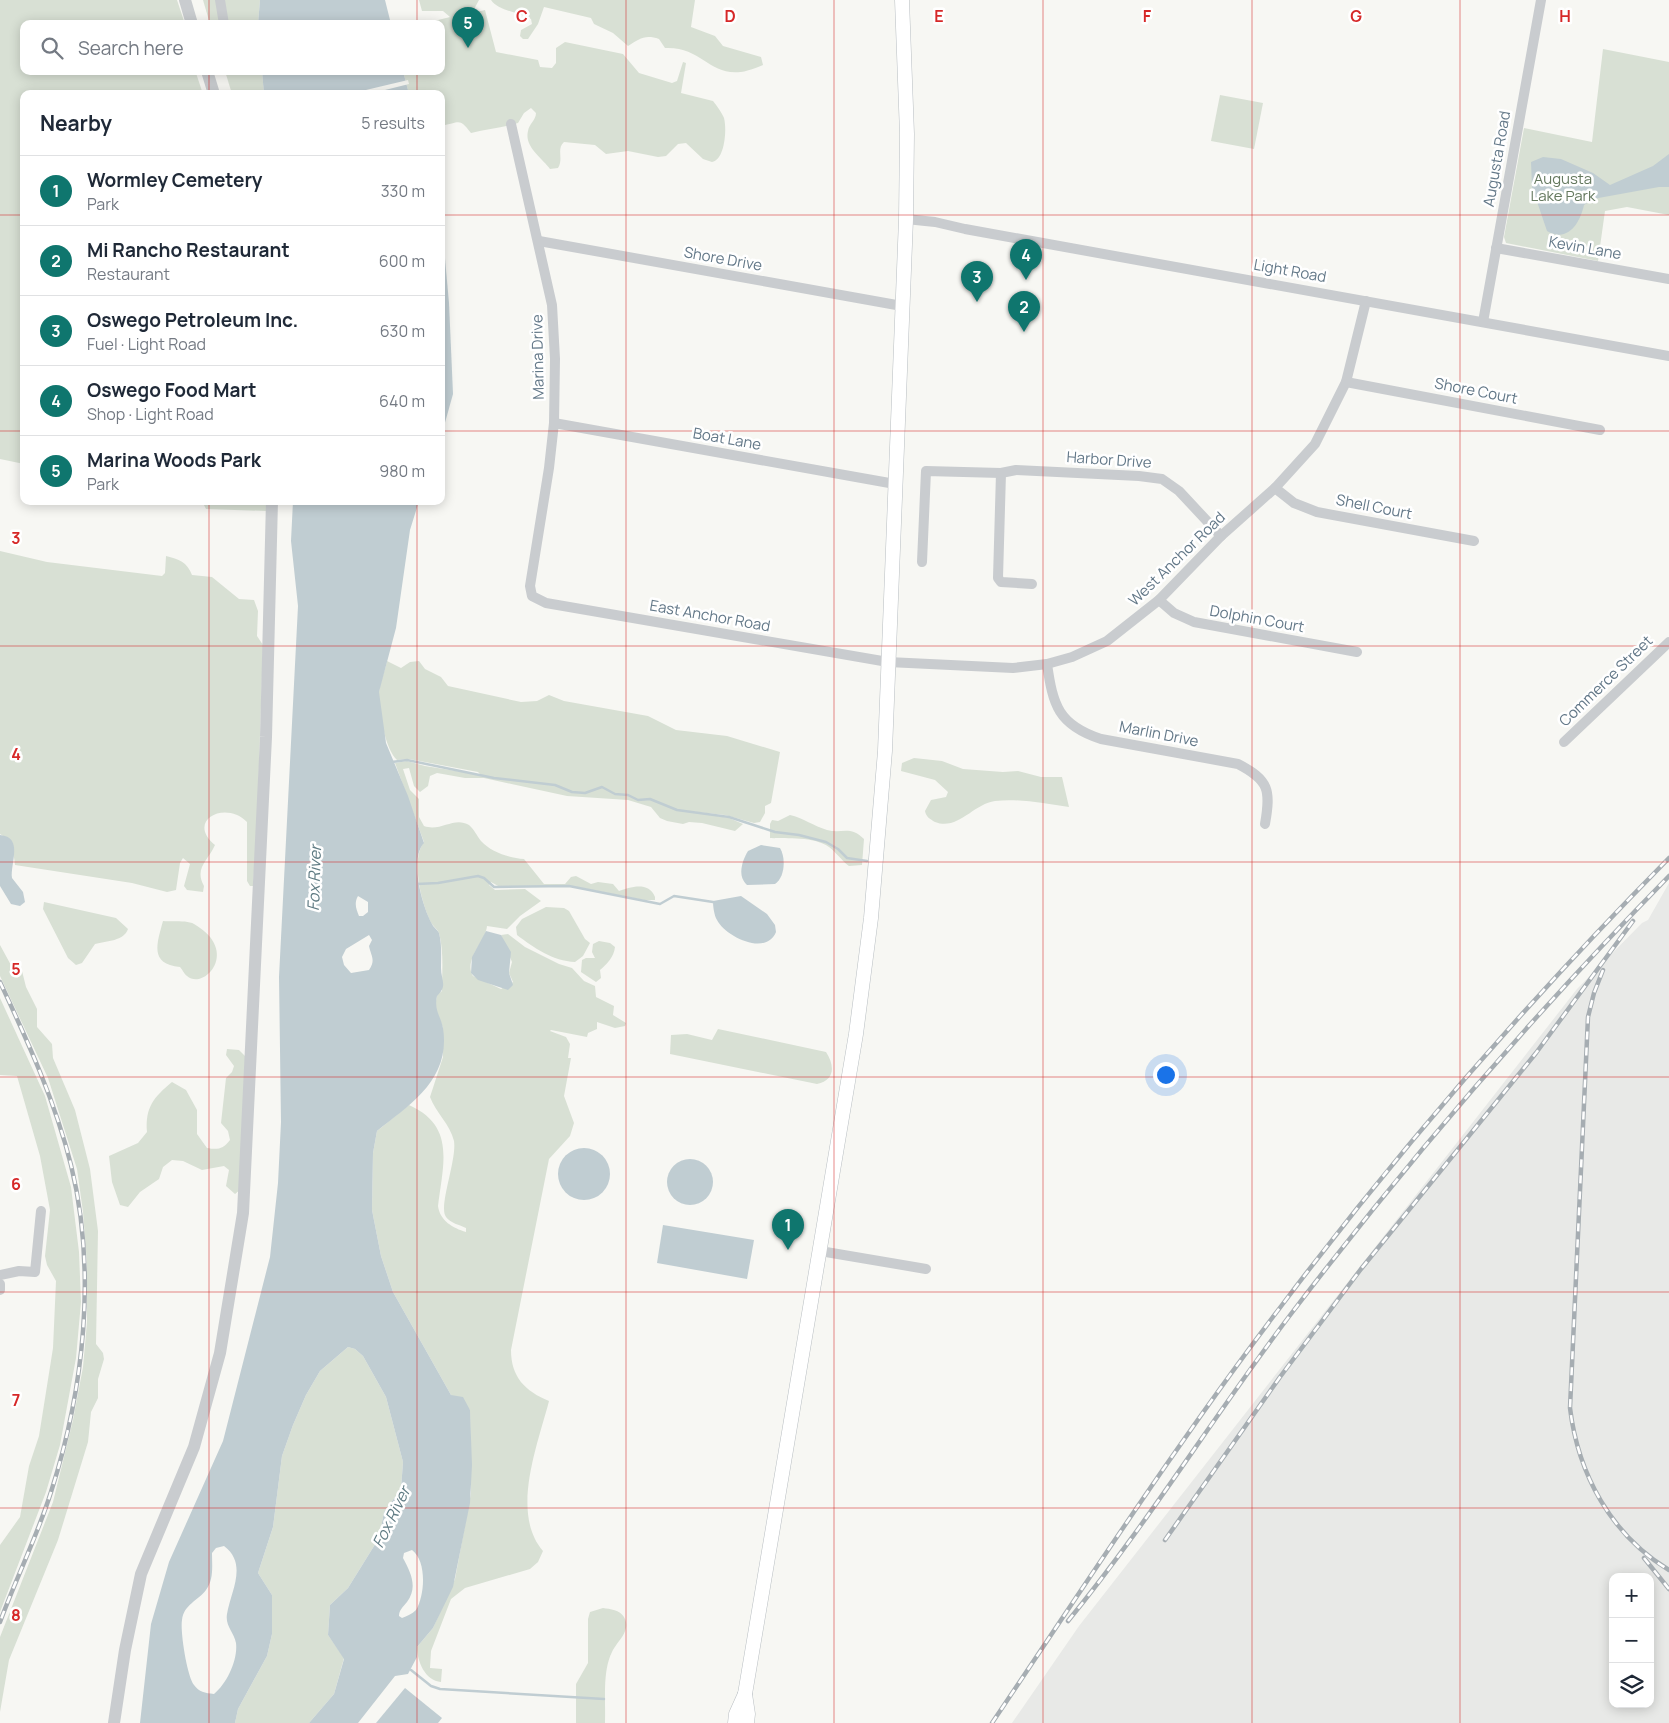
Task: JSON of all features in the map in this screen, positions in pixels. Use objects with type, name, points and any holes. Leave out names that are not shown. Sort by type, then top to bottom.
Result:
[{"type":"main road","points":[[735,1723],[736,1714],[745,1694],[777,1492],[820,1251],[865,967],[881,806],[906,219],[906,125],[902,0]]},
{"type":"main road","points":[[745,1694],[748,1714],[747,1723]]},
{"type":"street","points":[[185,0],[191,20]]},
{"type":"street","points":[[220,0],[223,20]]},
{"type":"street","name":"Augusta Road","points":[[1482,322],[1541,0]]},
{"type":"street","points":[[208,75],[213,90]]},
{"type":"street","name":"Marina Drive","points":[[511,124],[552,305],[555,359],[554,423],[531,593]]},
{"type":"street","name":"Light Road","points":[[906,219],[935,222],[965,229],[1304,288],[1669,356]]},
{"type":"street","name":"Shore Drive","points":[[539,241],[902,306]]},
{"type":"street","name":"Kevin Lane","points":[[1496,248],[1669,278]]},
{"type":"street","name":"West Anchor Road","points":[[888,662],[986,668],[1047,664],[1072,657],[1107,641],[1159,600],[1222,536],[1275,488],[1315,444],[1346,382],[1366,301]]},
{"type":"street","name":"Shore Court","points":[[1346,382],[1600,430]]},
{"type":"street","name":"Boat Lane","points":[[554,423],[895,484]]},
{"type":"street","name":"Harbor Drive","points":[[922,562],[926,471],[1002,473],[1016,470],[1139,476],[1162,479],[1179,491],[1222,536]]},
{"type":"street","points":[[1002,473],[998,578],[1001,582],[1032,584]]},
{"type":"street","name":"Shell Court","points":[[1275,488],[1294,503],[1317,512],[1474,541]]},
{"type":"street","points":[[114,1723],[125,1650],[141,1574],[194,1447],[220,1353],[243,1213],[266,737],[272,505]]},
{"type":"street","name":"East Anchor Road","points":[[531,593],[535,599],[546,603],[888,662]]},
{"type":"street","name":"Dolphin Court","points":[[1159,600],[1174,612],[1194,622],[1357,652]]},
{"type":"street","name":"Commerce Street","points":[[1564,742],[1669,642]]},
{"type":"street","name":"Marlin Drive","points":[[1047,664],[1052,698],[1065,718],[1081,732],[1101,739],[1238,764],[1264,781],[1267,796],[1265,824]]},
{"type":"street","points":[[0,1275],[19,1271],[35,1272],[41,1211]]},
{"type":"street","points":[[820,1251],[926,1269]]},
{"type":"street","points":[[0,1284],[0,1290]]},
{"type":"shaded area","points":[[1669,883],[1669,1723],[1012,1723],[1079,1626],[1577,989],[1642,923],[1648,920]]},
{"type":"green space","points":[[0,0],[177,0],[184,20],[20,20],[20,75],[197,75],[202,90],[20,90],[20,463],[0,459]]},
{"type":"green space","points":[[203,0],[260,0],[258,20],[209,20]]},
{"type":"green space","points":[[419,0],[479,0],[472,13],[485,10],[496,52],[538,60],[540,67],[552,68],[556,63],[556,48],[565,42],[623,54],[639,73],[672,83],[677,81],[683,62],[686,63],[681,93],[713,101],[724,118],[725,136],[720,156],[712,162],[703,159],[686,143],[678,144],[666,156],[658,157],[628,151],[606,154],[595,145],[564,142],[561,148],[560,165],[558,168],[550,169],[534,152],[527,137],[536,113],[531,108],[524,113],[518,123],[471,133],[459,122],[445,125],[445,90],[408,90],[404,75],[445,75],[445,20],[438,20],[450,17],[443,11],[422,11]]},
{"type":"green space","points":[[491,0],[695,0],[691,27],[715,36],[723,46],[761,57],[763,65],[746,71],[732,72],[721,70],[692,53],[680,49],[665,48],[659,39],[650,37],[642,38],[628,46],[613,33],[594,24],[591,18],[544,7],[538,24],[528,39],[523,39],[520,36],[521,30],[532,24],[531,19],[499,7]]},
{"type":"green space","name":"Augusta Lake Park","points":[[1603,49],[1669,62],[1669,215],[1627,207],[1605,211],[1598,261],[1506,243],[1504,237],[1524,128],[1592,142]]},
{"type":"green space","points":[[226,75],[262,75],[264,90],[231,90]]},
{"type":"green space","points":[[1220,95],[1263,103],[1254,149],[1211,141]]},
{"type":"green space","points":[[204,505],[267,505],[267,511],[206,509]]},
{"type":"green space","points":[[0,551],[47,562],[162,576],[165,573],[166,556],[182,562],[188,567],[192,575],[212,577],[239,599],[254,600],[258,611],[257,636],[263,645],[257,826],[253,886],[250,886],[247,881],[247,822],[229,813],[220,813],[206,821],[204,828],[207,836],[215,845],[201,869],[201,880],[204,886],[203,892],[187,890],[184,886],[190,864],[183,858],[180,863],[176,890],[167,892],[132,883],[15,865],[12,842],[0,834]]},
{"type":"green space","points":[[387,661],[401,668],[410,662],[419,661],[425,669],[441,677],[448,686],[521,702],[537,701],[549,695],[564,701],[648,716],[676,730],[727,736],[780,752],[771,803],[765,806],[765,813],[760,822],[754,823],[725,815],[688,811],[729,818],[743,824],[735,831],[702,823],[689,822],[683,824],[667,821],[660,818],[651,807],[628,800],[567,796],[484,778],[465,778],[437,773],[430,776],[428,786],[420,792],[414,786],[409,768],[403,769],[410,790],[419,799],[419,817],[424,826],[436,827],[458,822],[469,825],[485,845],[506,856],[524,859],[544,884],[565,884],[571,877],[576,876],[591,884],[598,882],[613,884],[619,891],[639,886],[644,887],[652,892],[655,897],[655,900],[644,900],[572,886],[500,887],[491,882],[489,885],[495,890],[525,889],[541,901],[520,916],[507,929],[487,926],[471,964],[473,976],[501,989],[513,982],[509,973],[512,962],[501,935],[508,934],[525,947],[559,964],[572,968],[584,981],[595,986],[596,997],[614,1006],[613,1015],[626,1023],[625,1026],[615,1028],[597,1022],[597,1029],[588,1033],[587,1037],[550,1031],[566,1037],[570,1044],[568,1058],[571,1058],[564,1096],[574,1123],[570,1136],[549,1159],[511,1350],[514,1368],[521,1382],[533,1393],[549,1401],[534,1457],[527,1498],[528,1518],[533,1535],[543,1551],[538,1562],[530,1569],[465,1588],[451,1599],[431,1651],[430,1668],[442,1669],[441,1682],[435,1681],[426,1674],[418,1658],[417,1647],[433,1628],[455,1579],[471,1493],[470,1410],[451,1395],[393,1292],[381,1256],[372,1210],[373,1153],[377,1131],[409,1105],[424,1114],[434,1124],[440,1135],[443,1148],[439,1211],[444,1220],[466,1232],[466,1228],[448,1219],[444,1212],[453,1159],[454,1141],[430,1097],[443,1057],[443,1028],[435,1007],[437,995],[442,991],[441,940],[428,916],[421,895],[418,860],[424,842],[395,763],[407,761],[425,766],[481,775],[478,772],[409,759],[397,760],[389,747],[383,728],[379,699]]},
{"type":"green space","points":[[914,758],[942,761],[963,769],[1003,772],[1018,771],[1041,777],[1062,777],[1069,807],[1023,801],[995,801],[987,803],[951,823],[935,822],[927,816],[925,811],[931,800],[946,797],[948,792],[935,780],[901,771],[902,763]]},
{"type":"green space","points":[[790,815],[827,830],[850,831],[859,835],[864,839],[862,865],[849,866],[823,843],[800,839],[770,838],[770,824],[772,820],[778,821]]},
{"type":"green space","points":[[44,902],[116,918],[128,929],[119,938],[95,944],[82,963],[76,965],[68,958],[43,909]]},
{"type":"green space","points":[[546,907],[564,908],[569,911],[585,939],[590,943],[583,956],[575,962],[551,956],[517,935],[516,927],[522,919]]},
{"type":"green space","points":[[163,921],[191,923],[208,935],[215,946],[217,956],[214,966],[209,973],[202,978],[194,979],[186,975],[180,967],[163,962],[159,957],[158,944]]},
{"type":"green space","points":[[599,941],[610,943],[615,947],[612,957],[600,970],[601,978],[596,982],[581,972],[582,960],[595,958],[592,952],[593,944]]},
{"type":"green space","points":[[0,945],[12,967],[22,971],[26,987],[37,1009],[37,1027],[52,1044],[53,1058],[75,1110],[90,1169],[98,1231],[96,1344],[103,1353],[104,1359],[98,1379],[98,1398],[91,1412],[88,1442],[58,1540],[9,1660],[0,1712],[0,1637],[53,1502],[73,1420],[83,1367],[87,1322],[87,1264],[77,1169],[48,1078],[0,976]]},
{"type":"green space","points":[[0,998],[45,1096],[71,1187],[79,1252],[81,1302],[76,1358],[60,1445],[46,1492],[0,1612],[0,1545],[20,1517],[29,1466],[39,1436],[53,1348],[56,1281],[47,1265],[45,1256],[50,1210],[40,1156],[17,1076],[0,1075]]},
{"type":"green space","points":[[718,1029],[826,1052],[831,1062],[832,1072],[827,1079],[817,1084],[670,1054],[671,1035],[687,1034],[712,1040]]},
{"type":"green space","points":[[227,1049],[239,1050],[246,1057],[241,1189],[235,1194],[226,1186],[229,1170],[224,1166],[202,1170],[183,1161],[172,1160],[163,1167],[159,1179],[140,1192],[128,1207],[120,1205],[112,1182],[109,1156],[138,1143],[147,1132],[149,1109],[152,1103],[172,1082],[186,1090],[197,1110],[197,1134],[207,1148],[220,1148],[230,1140],[228,1131],[221,1123],[226,1078],[232,1072],[234,1066],[226,1055]]},
{"type":"green space","points":[[348,1347],[355,1349],[363,1356],[386,1397],[403,1462],[401,1489],[384,1512],[379,1538],[348,1588],[330,1605],[328,1635],[344,1658],[334,1694],[309,1723],[235,1723],[238,1709],[267,1656],[272,1634],[272,1595],[258,1573],[273,1527],[282,1456],[306,1395],[320,1371]]},
{"type":"green space","points":[[603,1608],[620,1613],[626,1622],[623,1636],[612,1652],[607,1668],[605,1723],[576,1723],[576,1684],[588,1663],[588,1619],[590,1612]]},
{"type":"water","points":[[260,0],[385,0],[390,20],[258,20]]},
{"type":"water","points":[[262,75],[404,75],[408,90],[264,90]]},
{"type":"water","points":[[1669,154],[1669,187],[1659,187],[1593,199],[1584,205],[1576,224],[1567,233],[1561,235],[1547,231],[1532,187],[1531,162],[1543,157],[1561,159],[1593,173],[1610,185],[1653,166]]},
{"type":"water","points":[[445,258],[449,303],[453,394],[445,423]]},
{"type":"water","name":"Fox River","points":[[293,505],[418,505],[410,530],[396,628],[379,692],[386,743],[408,796],[424,843],[420,850],[417,871],[424,906],[440,937],[443,986],[437,996],[436,1005],[443,1028],[444,1046],[441,1062],[435,1076],[426,1088],[403,1111],[377,1131],[373,1153],[372,1210],[381,1256],[393,1292],[451,1395],[463,1397],[470,1410],[472,1465],[470,1503],[453,1587],[433,1628],[417,1647],[417,1657],[408,1674],[395,1676],[358,1723],[309,1723],[334,1694],[344,1659],[328,1635],[330,1605],[348,1588],[379,1538],[384,1512],[401,1489],[403,1462],[386,1397],[363,1356],[355,1349],[348,1347],[320,1371],[306,1395],[282,1456],[273,1527],[258,1573],[272,1595],[272,1634],[267,1656],[238,1709],[235,1723],[140,1723],[151,1624],[169,1562],[223,1441],[270,1257],[278,1183],[281,1122],[279,977],[298,606],[291,541]],"holes":[[[358,896],[368,902],[368,912],[363,916],[359,916],[357,911]],[[369,935],[372,940],[369,946],[373,961],[371,967],[369,970],[351,973],[344,965],[342,957],[346,949]],[[224,1546],[231,1553],[237,1569],[227,1614],[228,1626],[235,1639],[236,1650],[231,1671],[214,1694],[200,1691],[191,1680],[182,1634],[182,1620],[185,1610],[209,1586],[212,1572],[212,1553],[216,1548]],[[412,1550],[420,1562],[423,1587],[416,1610],[402,1618],[399,1616],[400,1612],[410,1596],[413,1585],[411,1575],[403,1558],[404,1553]]]},
{"type":"water","points":[[0,835],[7,837],[14,846],[12,878],[23,892],[25,902],[20,906],[11,904],[0,886]]},
{"type":"water","points":[[761,845],[780,848],[783,857],[783,872],[775,884],[747,885],[741,873],[744,859],[748,851]]},
{"type":"water","points":[[741,896],[767,914],[775,925],[776,932],[771,939],[764,943],[746,941],[728,932],[721,926],[714,913],[713,901]]},
{"type":"water","points":[[486,931],[501,935],[511,952],[509,973],[513,985],[508,990],[478,980],[471,973],[472,957]]},
{"type":"water","points":[[579,1148],[589,1148],[603,1155],[610,1169],[610,1179],[603,1193],[589,1200],[579,1200],[569,1196],[562,1189],[558,1179],[558,1169],[562,1159],[569,1152]]},
{"type":"water","points":[[695,1159],[707,1165],[712,1173],[712,1191],[707,1199],[699,1204],[685,1205],[673,1199],[668,1191],[667,1177],[673,1165],[681,1160]]},
{"type":"water","points":[[663,1225],[754,1240],[747,1279],[657,1263]]},
{"type":"water","points":[[405,1688],[442,1718],[438,1723],[376,1723]]},
{"type":"pier","points":[[408,80],[409,84],[385,90],[366,90]]},
{"type":"waterway","points":[[392,762],[407,760],[494,778],[555,785],[572,792],[585,793],[602,787],[615,794],[628,795],[638,800],[650,799],[677,810],[729,817],[775,832],[799,835],[826,842],[838,849],[847,858],[867,861]]},
{"type":"waterway","points":[[417,884],[438,883],[478,876],[484,878],[494,887],[569,886],[660,904],[674,896],[713,902]]},
{"type":"waterway","points":[[411,1670],[431,1686],[440,1689],[604,1699]]},
{"type":"railway","points":[[992,1723],[1170,1459],[1244,1356],[1327,1246],[1420,1131],[1517,1019],[1669,858]]},
{"type":"railway","points":[[1068,1621],[1127,1545],[1265,1349],[1383,1197],[1522,1033],[1669,876]]},
{"type":"railway","points":[[1165,1540],[1280,1377],[1361,1269],[1536,1053],[1633,921]]},
{"type":"railway","points":[[1603,970],[1594,993],[1588,1017],[1570,1408],[1581,1456],[1601,1501],[1614,1521],[1630,1539],[1648,1556],[1669,1570]]},
{"type":"railway","points":[[0,982],[40,1072],[65,1141],[79,1205],[85,1288],[79,1371],[62,1453],[45,1509],[0,1622]]},
{"type":"railway","points":[[1644,1558],[1669,1589]]},
{"type":"place","name":"Marina Woods Park","points":[[468,48]]},
{"type":"place","name":"Oswego Food Mart","points":[[1026,280]]},
{"type":"place","name":"Oswego Petroleum Inc.","points":[[977,302]]},
{"type":"place","name":"Mi Rancho Restaurant","points":[[1024,332]]},
{"type":"place","name":"Wormley Cemetery","points":[[788,1250]]}]
